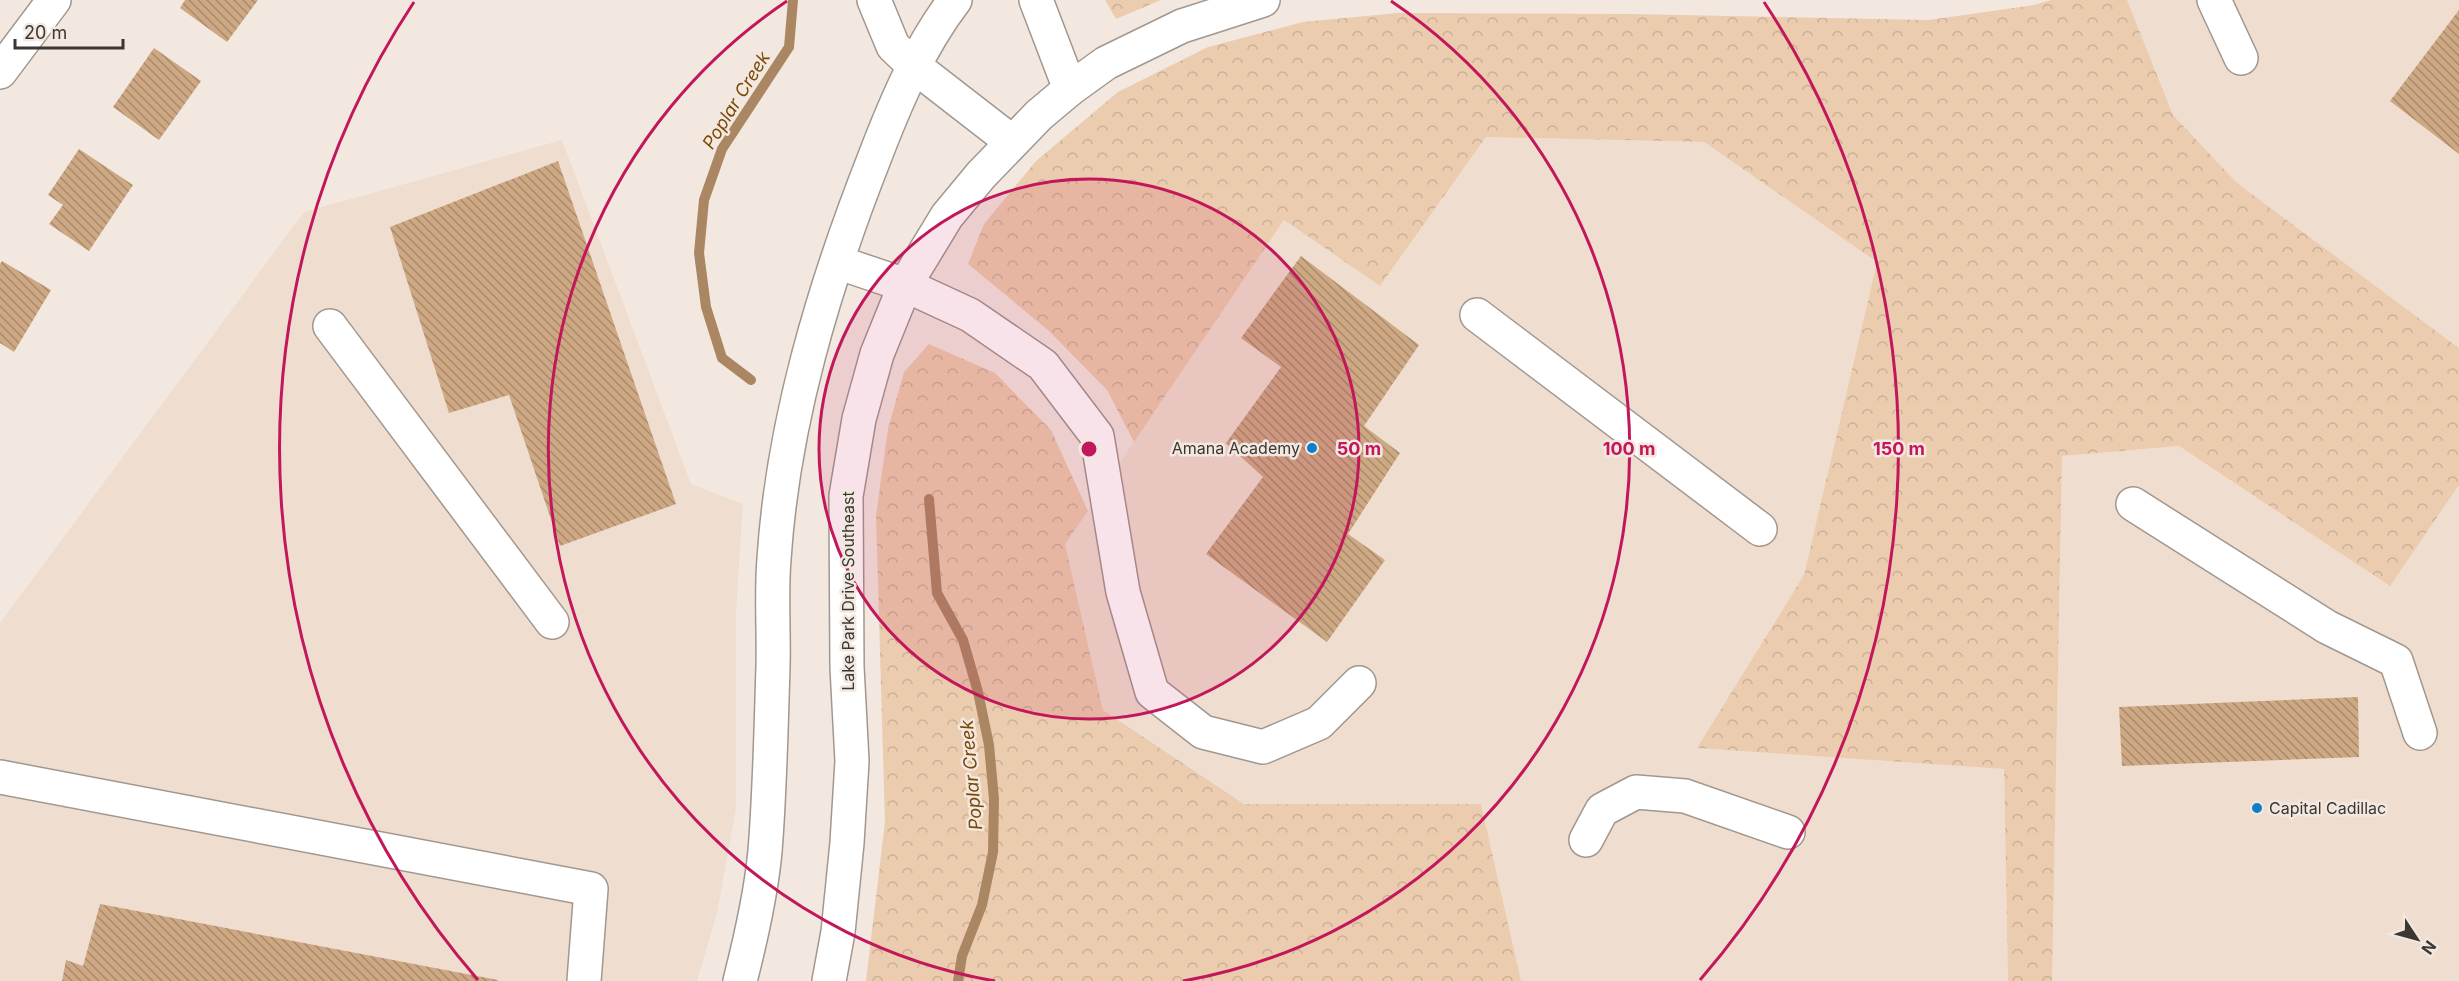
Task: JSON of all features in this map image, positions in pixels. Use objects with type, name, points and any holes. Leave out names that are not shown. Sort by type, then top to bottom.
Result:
[{"type":"street","points":[[0,72],[54,0]]},
{"type":"street","points":[[874,0],[893,46],[914,66],[1012,142]]},
{"type":"street","points":[[740,981],[753,929],[765,852],[773,665],[774,561],[780,496],[793,418],[837,262],[861,192],[914,66],[955,0]]},
{"type":"street","points":[[1036,0],[1071,89]]},
{"type":"street","name":"Lake Park Drive Southeast","points":[[829,981],[838,932],[852,761],[847,667],[846,496],[859,419],[877,354],[904,285],[947,216],[981,175],[1039,115],[1071,89],[1106,63],[1182,26],[1263,0]]},
{"type":"street","points":[[2214,0],[2241,58]]},
{"type":"street","points":[[837,262],[904,285],[970,315],[1043,365],[1097,436],[1123,592],[1152,692],[1203,732],[1263,747],[1318,723],[1359,683]]},
{"type":"street","points":[[1477,315],[1760,529]]},
{"type":"street","points":[[330,326],[552,622]]},
{"type":"street","points":[[2133,504],[2327,627],[2396,661],[2420,733]]},
{"type":"street","points":[[0,777],[591,889],[584,981]]},
{"type":"street","points":[[1586,840],[1602,810],[1636,792],[1685,796],[1788,832]]},
{"type":"shaded area","points":[[2127,0],[2459,0],[2459,348],[2237,183],[2173,115]]},
{"type":"shaded area","points":[[1486,137],[1704,142],[1877,262],[1804,575],[1697,748],[2004,769],[2008,981],[1521,981],[1481,804],[1244,804],[1103,710],[1065,544],[1284,220],[1380,286]]},
{"type":"shaded area","points":[[562,140],[691,484],[743,504],[736,612],[736,809],[717,913],[697,981],[0,981],[0,623],[304,212]]},
{"type":"shaded area","name":"Capital Cadillac","points":[[2179,446],[2390,585],[2459,485],[2459,981],[2052,981],[2062,456]]},
{"type":"green space","points":[[1105,0],[1161,0],[1116,19]]},
{"type":"green space","points":[[2051,0],[2127,0],[2173,115],[2237,183],[2459,348],[2459,485],[2390,586],[2179,446],[2062,456],[2052,981],[2008,981],[2004,769],[1697,748],[1804,575],[1877,262],[1704,142],[1486,137],[1380,286],[1284,220],[1134,442],[1107,390],[1049,331],[968,264],[984,224],[1036,161],[1118,92],[1208,47],[1303,22],[1398,13],[1629,14],[1929,20],[2034,5]]},
{"type":"green space","points":[[929,344],[995,373],[1051,430],[1088,511],[1065,544],[1103,710],[1244,804],[1481,804],[1521,981],[866,981],[885,822],[876,516],[888,429],[904,372]]},
{"type":"building","points":[[185,0],[258,0],[227,42],[180,8]]},
{"type":"building","points":[[2459,10],[2459,154],[2390,101]]},
{"type":"building","points":[[154,48],[201,81],[159,140],[113,107]]},
{"type":"building","points":[[79,149],[133,185],[89,251],[49,224],[63,205],[48,195]]},
{"type":"building","points":[[558,161],[676,504],[560,546],[509,395],[449,413],[390,227]]},
{"type":"building","name":"Amana Academy","points":[[1301,256],[1419,345],[1364,426],[1400,453],[1348,534],[1385,560],[1327,642],[1206,554],[1263,477],[1226,443],[1281,367],[1241,338]]},
{"type":"building","points":[[2,261],[51,290],[14,352],[0,343],[0,264]]},
{"type":"building","points":[[2358,697],[2359,757],[2122,766],[2119,707]]},
{"type":"building","points":[[100,904],[498,981],[62,981],[66,960],[83,966]]},
{"type":"waterway","name":"Poplar Creek","points":[[751,380],[722,358],[706,307],[699,253],[704,200],[722,149],[789,47],[793,0]]},
{"type":"waterway","name":"Poplar Creek","points":[[929,499],[937,593],[963,640],[978,692],[989,745],[994,799],[993,852],[982,905],[962,956],[958,981]]},
{"type":"place","name":"Amana Academy","points":[[1312,448]]},
{"type":"place","name":"Capital Cadillac","points":[[2257,808]]}]
